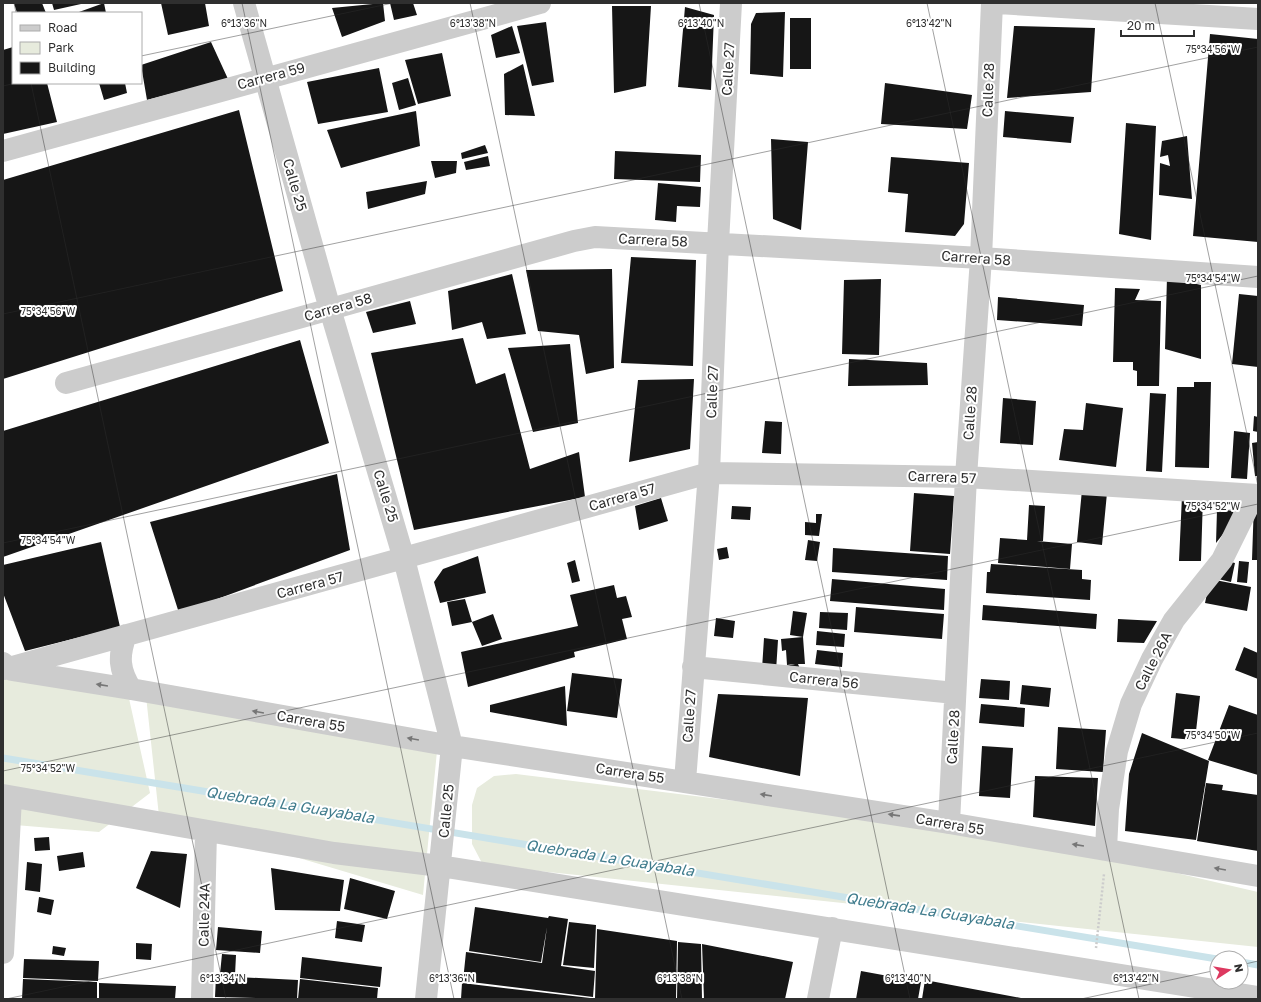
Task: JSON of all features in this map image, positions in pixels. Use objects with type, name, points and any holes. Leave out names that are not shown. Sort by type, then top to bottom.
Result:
[{"type":"street","name":"Calle 25","points":[[244,3],[330,309],[404,559],[451,750],[441,862],[426,999]]},
{"type":"street","name":"Carrera 59","points":[[3,151],[540,3]]},
{"type":"street","name":"Calle 27","points":[[685,781],[692,667],[709,473],[718,243],[731,3]]},
{"type":"street","name":"Calle 28","points":[[949,823],[966,477],[981,258],[992,3]]},
{"type":"street","points":[[998,3],[1258,19]]},
{"type":"street","name":"Carrera 58","points":[[66,383],[581,240],[613,237],[981,258],[1258,277]]},
{"type":"street","name":"Carrera 57","points":[[4,667],[404,559],[709,473],[966,477],[1256,495]]},
{"type":"street","name":"Calle 26A","points":[[1106,849],[1108,809],[1117,751],[1131,704],[1152,659],[1174,620],[1222,560],[1256,495]]},
{"type":"street","points":[[126,635],[121,648],[120,663],[123,677],[131,689]]},
{"type":"street","name":"Carrera 55","points":[[4,667],[131,689],[451,750],[685,781],[1106,849],[1258,876]]},
{"type":"street","name":"Carrera 56","points":[[692,667],[955,693]]},
{"type":"street","points":[[3,953],[7,796],[334,852],[441,862],[832,928],[1258,997]]},
{"type":"street","name":"Calle 24A","points":[[202,999],[206,831]]},
{"type":"street","points":[[818,999],[832,928]]},
{"type":"path","points":[[1096,946],[1102,892]]},
{"type":"green space","points":[[3,672],[128,694],[150,793],[99,832],[3,824]]},
{"type":"green space","points":[[146,696],[437,751],[423,895],[159,816]]},
{"type":"green space","points":[[516,774],[1013,835],[1258,892],[1258,947],[483,865],[472,844],[472,805],[477,788],[494,776]]},
{"type":"building","points":[[14,3],[42,3],[46,12],[17,12]]},
{"type":"building","points":[[52,3],[81,3],[81,4],[54,10]]},
{"type":"building","points":[[104,3],[106,12],[79,12]]},
{"type":"building","points":[[161,3],[205,3],[209,26],[168,35]]},
{"type":"building","points":[[383,3],[385,21],[342,37],[332,8]]},
{"type":"building","points":[[390,3],[413,3],[417,15],[394,20]]},
{"type":"building","points":[[612,6],[651,6],[646,86],[614,93]]},
{"type":"building","points":[[685,7],[714,15],[711,90],[678,87]]},
{"type":"building","points":[[785,12],[783,77],[750,74],[751,24],[756,13]]},
{"type":"building","points":[[790,18],[811,18],[811,69],[790,69]]},
{"type":"building","points":[[546,22],[554,82],[532,86],[517,26]]},
{"type":"building","points":[[512,26],[520,53],[496,58],[491,35]]},
{"type":"building","points":[[1014,26],[1095,28],[1091,92],[1007,98]]},
{"type":"building","points":[[1210,34],[1258,39],[1258,242],[1193,236]]},
{"type":"building","points":[[211,42],[228,79],[147,100],[142,65]]},
{"type":"building","points":[[12,47],[12,84],[47,84],[57,122],[3,134],[3,50]]},
{"type":"building","points":[[442,53],[451,96],[418,104],[405,60]]},
{"type":"building","points":[[523,64],[535,116],[505,115],[504,74]]},
{"type":"building","points":[[379,68],[388,112],[318,124],[307,82]]},
{"type":"building","points":[[408,78],[416,105],[399,110],[392,83]]},
{"type":"building","points":[[885,83],[972,95],[967,129],[881,124]]},
{"type":"building","points":[[99,84],[125,84],[127,93],[104,100]]},
{"type":"building","points":[[239,110],[283,291],[3,379],[3,180]]},
{"type":"building","points":[[416,111],[420,146],[341,168],[327,130]]},
{"type":"building","points":[[1005,111],[1074,117],[1071,143],[1003,137]]},
{"type":"building","points":[[1126,123],[1156,126],[1151,240],[1119,234]]},
{"type":"building","points":[[1187,136],[1192,199],[1159,195],[1160,163],[1170,166],[1168,155],[1160,157],[1162,141]]},
{"type":"building","points":[[771,139],[808,142],[801,230],[773,219]]},
{"type":"building","points":[[485,145],[488,153],[462,159],[461,153]]},
{"type":"building","points":[[615,151],[701,155],[700,182],[614,179]]},
{"type":"building","points":[[488,156],[490,166],[466,170],[464,162]]},
{"type":"building","points":[[891,157],[969,163],[964,224],[955,236],[905,232],[908,194],[888,192]]},
{"type":"building","points":[[431,161],[457,161],[456,173],[435,178]]},
{"type":"building","points":[[427,181],[425,194],[368,209],[366,192]]},
{"type":"building","points":[[658,183],[701,187],[700,207],[677,206],[676,222],[655,220]]},
{"type":"building","points":[[631,257],[696,260],[693,366],[621,363]]},
{"type":"building","points":[[612,269],[614,368],[586,374],[579,335],[538,331],[526,270]]},
{"type":"building","points":[[512,274],[526,334],[487,339],[482,322],[452,330],[448,291]]},
{"type":"building","points":[[1167,277],[1201,285],[1201,359],[1165,349]]},
{"type":"building","points":[[881,279],[879,355],[842,354],[844,280]]},
{"type":"building","points":[[1115,288],[1140,289],[1135,300],[1161,301],[1159,386],[1137,386],[1137,371],[1133,370],[1133,362],[1113,362]]},
{"type":"building","points":[[1239,294],[1258,296],[1258,367],[1232,364]]},
{"type":"building","points":[[998,297],[1084,305],[1082,326],[997,320]]},
{"type":"building","points":[[410,301],[416,324],[373,333],[366,312]]},
{"type":"building","points":[[463,338],[476,384],[505,373],[530,469],[579,452],[585,497],[414,530],[371,353]]},
{"type":"building","points":[[300,340],[329,443],[3,557],[3,431]]},
{"type":"building","points":[[570,344],[578,423],[533,432],[508,348]]},
{"type":"building","points":[[849,359],[927,363],[928,385],[848,386]]},
{"type":"building","points":[[694,379],[690,449],[629,462],[638,380]]},
{"type":"building","points":[[1194,382],[1211,382],[1209,468],[1175,467],[1177,387],[1194,387]]},
{"type":"building","points":[[1150,393],[1166,394],[1162,472],[1146,471]]},
{"type":"building","points":[[1003,398],[1036,401],[1033,445],[1000,443]]},
{"type":"building","points":[[1086,403],[1123,408],[1116,467],[1059,460],[1064,429],[1083,430]]},
{"type":"building","points":[[1254,416],[1258,417],[1258,432],[1253,431]]},
{"type":"building","points":[[765,421],[782,422],[781,454],[762,453]]},
{"type":"building","points":[[1234,431],[1250,433],[1247,479],[1231,478]]},
{"type":"building","points":[[1258,442],[1258,476],[1255,476],[1252,443]]},
{"type":"building","points":[[337,474],[350,550],[179,613],[150,522]]},
{"type":"building","points":[[1082,490],[1107,493],[1102,545],[1077,542]]},
{"type":"building","points":[[914,493],[954,496],[950,554],[910,551]]},
{"type":"building","points":[[1182,496],[1203,496],[1201,561],[1179,561]]},
{"type":"building","points":[[661,498],[668,521],[639,530],[635,506]]},
{"type":"building","points":[[1254,502],[1258,502],[1258,560],[1252,560]]},
{"type":"building","points":[[1029,505],[1045,506],[1043,541],[1037,541],[1072,544],[1070,569],[998,563],[1000,538],[1027,540]]},
{"type":"building","points":[[732,506],[751,507],[750,520],[731,519]]},
{"type":"building","points":[[1217,510],[1241,511],[1216,543]]},
{"type":"building","points":[[816,514],[822,514],[819,536],[805,535],[805,522],[816,523]]},
{"type":"building","points":[[808,540],[820,542],[817,561],[805,560]]},
{"type":"building","points":[[101,542],[120,627],[25,651],[3,593],[3,565]]},
{"type":"building","points":[[727,547],[729,558],[719,560],[717,549]]},
{"type":"building","points":[[833,548],[948,556],[947,580],[832,572]]},
{"type":"building","points":[[478,556],[486,593],[440,603],[434,582],[443,569]]},
{"type":"building","points":[[575,560],[580,581],[572,583],[567,563]]},
{"type":"building","points":[[1222,560],[1235,563],[1231,582],[1218,579]]},
{"type":"building","points":[[1239,561],[1249,562],[1247,583],[1237,582]]},
{"type":"building","points":[[991,564],[1082,570],[1082,579],[1091,580],[1090,600],[986,593],[987,572],[990,572]]},
{"type":"building","points":[[832,579],[945,589],[944,610],[830,601]]},
{"type":"building","points":[[1210,579],[1251,587],[1247,611],[1205,603]]},
{"type":"building","points":[[614,585],[617,598],[626,596],[632,617],[622,619],[627,639],[574,652],[575,657],[468,687],[461,652],[578,626],[570,595]]},
{"type":"building","points":[[465,599],[472,622],[452,626],[447,602]]},
{"type":"building","points":[[983,605],[1097,614],[1096,629],[982,620]]},
{"type":"building","points":[[856,607],[944,614],[942,639],[854,632]]},
{"type":"building","points":[[793,611],[807,613],[803,637],[790,635]]},
{"type":"building","points":[[820,612],[848,613],[847,630],[819,628]]},
{"type":"building","points":[[493,614],[502,639],[482,646],[472,622]]},
{"type":"building","points":[[716,618],[735,621],[733,638],[714,636]]},
{"type":"building","points":[[1118,619],[1157,621],[1144,643],[1117,642]]},
{"type":"building","points":[[817,631],[845,634],[844,647],[816,645]]},
{"type":"building","points":[[803,637],[805,664],[798,664],[801,671],[786,666],[795,664],[787,665],[786,650],[782,651],[781,639]]},
{"type":"building","points":[[764,638],[778,640],[776,671],[762,669]]},
{"type":"building","points":[[1244,647],[1258,653],[1258,679],[1235,670]]},
{"type":"building","points":[[817,650],[843,653],[842,667],[815,664]]},
{"type":"building","points":[[572,673],[622,679],[617,718],[567,711]]},
{"type":"building","points":[[981,679],[1010,681],[1009,700],[979,698]]},
{"type":"building","points":[[1022,685],[1051,688],[1049,707],[1020,704]]},
{"type":"building","points":[[565,686],[567,726],[490,712],[490,705]]},
{"type":"building","points":[[1176,693],[1200,696],[1195,740],[1171,738]]},
{"type":"building","points":[[718,694],[808,698],[800,776],[709,757]]},
{"type":"building","points":[[981,704],[1025,708],[1024,727],[979,723]]},
{"type":"building","points":[[1229,705],[1258,715],[1258,775],[1208,760]]},
{"type":"building","points":[[1058,727],[1106,730],[1103,772],[1056,769]]},
{"type":"building","points":[[1142,733],[1209,761],[1196,840],[1125,831],[1129,774]]},
{"type":"building","points":[[982,746],[1013,748],[1010,798],[979,796]]},
{"type":"building","points":[[1035,776],[1098,778],[1095,826],[1033,817]]},
{"type":"building","points":[[1206,783],[1223,785],[1222,790],[1258,795],[1258,851],[1197,841]]},
{"type":"building","points":[[49,837],[50,850],[35,851],[34,838]]},
{"type":"building","points":[[151,851],[187,854],[180,908],[136,888]]},
{"type":"building","points":[[83,852],[85,867],[59,871],[57,856]]},
{"type":"building","points":[[27,862],[42,864],[40,892],[25,890]]},
{"type":"building","points":[[271,868],[344,880],[340,911],[275,910]]},
{"type":"building","points":[[350,878],[395,891],[387,919],[344,909]]},
{"type":"building","points":[[39,897],[54,900],[51,915],[37,912]]},
{"type":"building","points":[[475,907],[548,918],[549,916],[568,919],[561,966],[595,971],[593,997],[463,981],[466,952],[542,963],[547,927],[541,962],[469,951]]},
{"type":"building","points":[[337,921],[365,925],[362,942],[335,938]]},
{"type":"building","points":[[569,922],[596,925],[594,968],[563,965]]},
{"type":"building","points":[[218,927],[262,931],[260,953],[216,950]]},
{"type":"building","points":[[597,929],[677,941],[676,999],[595,999]]},
{"type":"building","points":[[678,942],[701,944],[702,999],[677,999]]},
{"type":"building","points":[[136,943],[152,944],[151,960],[136,959]]},
{"type":"building","points":[[702,944],[793,962],[785,999],[704,999]]},
{"type":"building","points":[[53,946],[66,948],[64,956],[52,954]]},
{"type":"building","points":[[222,954],[236,955],[235,975],[220,974]]},
{"type":"building","points":[[302,957],[382,967],[380,987],[300,978]]},
{"type":"building","points":[[24,959],[99,961],[98,981],[23,978]]},
{"type":"building","points":[[861,971],[921,982],[918,999],[856,999]]},
{"type":"building","points":[[216,976],[298,980],[297,999],[215,997]]},
{"type":"building","points":[[23,979],[97,982],[97,999],[22,999]]},
{"type":"building","points":[[300,979],[378,988],[377,999],[298,999]]},
{"type":"building","points":[[925,980],[1021,998],[1021,999],[922,999]]},
{"type":"building","points":[[99,983],[176,986],[175,999],[99,999]]},
{"type":"building","points":[[462,983],[590,998],[590,999],[461,999]]},
{"type":"waterway","name":"Quebrada La Guayabala","points":[[3,758],[1209,958]]},
{"type":"waterway","name":"Quebrada La Guayabala","points":[[1249,963],[1258,965]]}]
